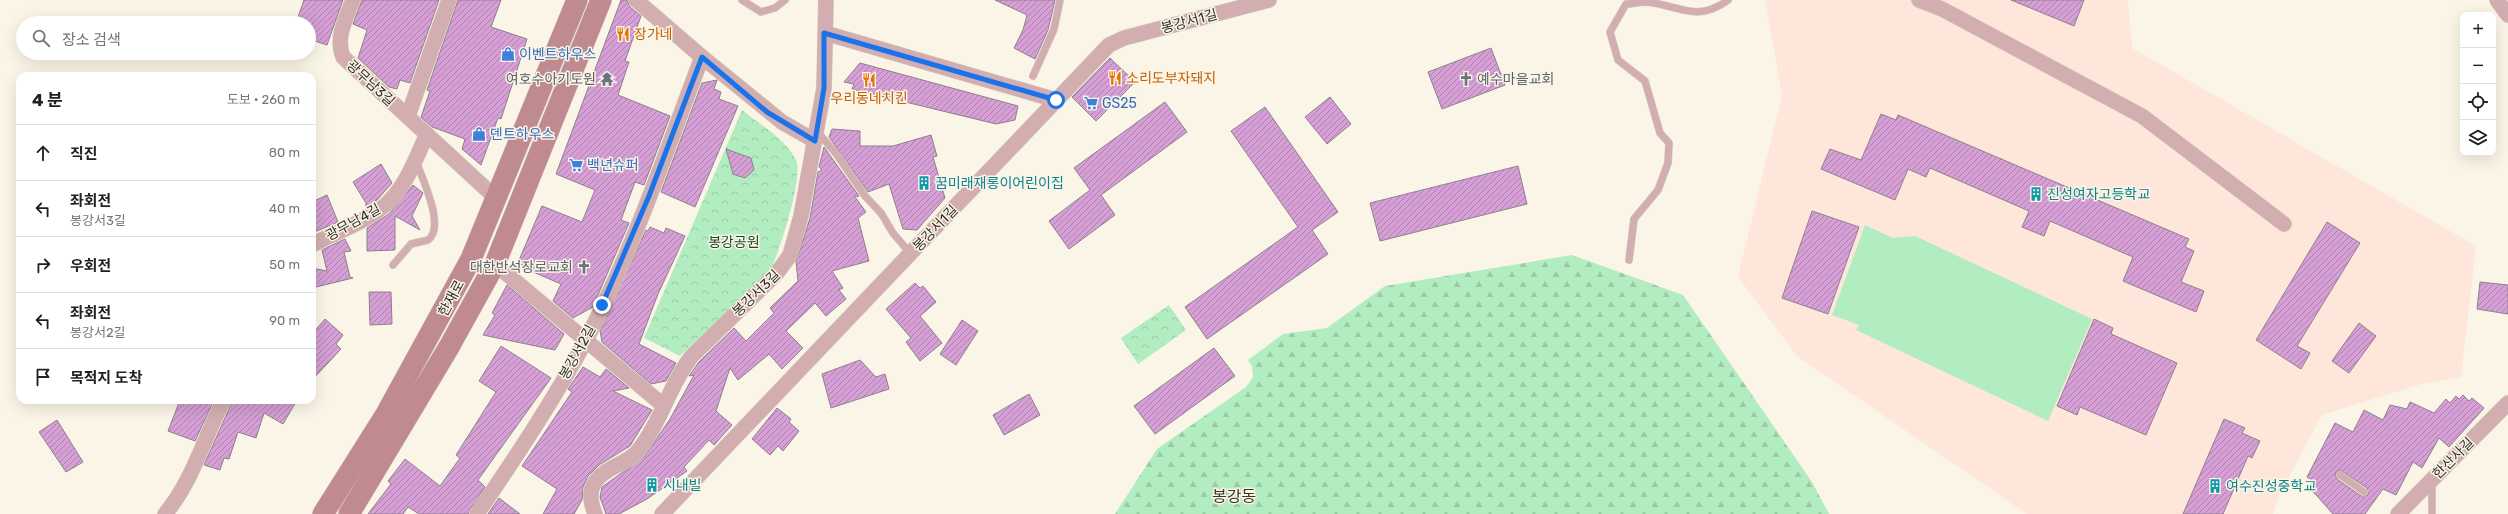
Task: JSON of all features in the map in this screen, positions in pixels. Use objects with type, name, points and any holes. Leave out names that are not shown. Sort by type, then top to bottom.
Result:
[{"type":"street","name":"광무남3길","points":[[353,0],[340,35],[340,49],[343,57],[497,199]]},
{"type":"street","name":"광무남3길","points":[[408,116],[449,0]]},
{"type":"street","name":"한재로","points":[[323,514],[386,414],[438,323],[472,259],[577,0]]},
{"type":"street","name":"한재로","points":[[349,514],[449,347],[495,264],[601,0]]},
{"type":"street","points":[[636,0],[772,115],[816,136]]},
{"type":"street","name":"봉강서3길","points":[[595,514],[591,492],[594,482],[602,474],[636,452],[664,406],[676,380],[692,356],[784,266],[790,255],[801,216],[824,88],[824,33],[826,0]]},
{"type":"street","points":[[1919,0],[1942,10],[2142,116],[2284,224]]},
{"type":"street","points":[[2497,0],[2508,15]]},
{"type":"street","name":"봉강서1길","points":[[662,514],[1113,42],[1263,1]]},
{"type":"street","points":[[824,33],[1056,100]]},
{"type":"street","name":"봉강서2길","points":[[477,514],[505,473],[585,340],[649,196],[702,57]]},
{"type":"street","name":"광무남4길","points":[[316,243],[382,208],[403,184],[416,160],[427,134]]},
{"type":"street","points":[[495,264],[664,406]]},
{"type":"street","name":"한산사길","points":[[2398,514],[2508,403]]},
{"type":"street","points":[[165,514],[174,503],[194,467],[210,426],[222,404]]},
{"type":"lane","points":[[742,0],[761,12],[775,8],[785,0]]},
{"type":"lane","points":[[1033,76],[1054,28],[1060,0]]},
{"type":"lane","points":[[1629,260],[1634,219],[1639,211],[1658,190],[1668,163],[1670,143],[1660,133],[1645,81],[1618,60],[1610,32],[1626,4],[1645,2],[1700,13],[1728,0]]},
{"type":"lane","points":[[816,136],[837,155],[865,196],[881,213],[893,233],[910,253]]},
{"type":"lane","points":[[393,265],[411,244],[428,240],[433,232],[435,216],[416,160]]},
{"type":"lane","points":[[2340,475],[2364,492]]},
{"type":"lane","points":[[2432,480],[2432,514]]},
{"type":"shaded area","points":[[1765,0],[2128,0],[2132,48],[2476,246],[2461,377],[2421,384],[2322,415],[2279,495],[2273,514],[2027,514],[1797,356],[1738,277],[1782,95]]},
{"type":"green space","name":"봉강공원","points":[[742,110],[772,132],[792,152],[798,169],[794,197],[779,248],[770,271],[680,356],[644,338]]},
{"type":"green space","points":[[1865,225],[1893,238],[1915,236],[2092,319],[2048,421],[1856,330],[1859,325],[1832,315]]},
{"type":"green space","points":[[1572,255],[1683,295],[1812,482],[1829,514],[1115,514],[1157,449],[1246,387],[1253,377],[1252,366],[1248,360],[1283,334],[1327,328],[1385,286]]},
{"type":"green space","points":[[1169,305],[1186,330],[1138,364],[1121,338]]},
{"type":"building","points":[[304,0],[343,0],[327,45],[316,41],[316,16],[298,16]]},
{"type":"building","points":[[362,0],[439,0],[410,83],[400,80],[397,89],[389,87],[358,58],[367,30],[353,24]]},
{"type":"building","points":[[458,0],[501,0],[491,27],[527,39],[501,119],[498,118],[481,165],[462,149],[465,139],[432,127],[421,117],[430,91],[427,90]]},
{"type":"building","points":[[621,0],[627,0],[630,7],[641,16],[625,61],[629,62],[618,95],[670,116],[644,185],[635,182],[621,220],[629,223],[593,307],[573,318],[553,301],[561,284],[517,265],[542,206],[582,222],[595,190],[556,174]]},
{"type":"building","points":[[995,0],[1055,0],[1048,30],[1035,59],[1014,48],[1023,30],[1027,15]]},
{"type":"building","points":[[2011,0],[2084,0],[2074,26]]},
{"type":"building","name":"예수마을교회","points":[[1491,48],[1505,85],[1442,109],[1428,72]]},
{"type":"building","points":[[1110,58],[1135,82],[1096,121],[1072,97]]},
{"type":"building","points":[[860,63],[1018,106],[1015,120],[996,124],[852,89],[854,84],[844,82]]},
{"type":"building","points":[[717,80],[714,89],[721,92],[719,99],[738,106],[695,207],[661,192],[702,83]]},
{"type":"building","points":[[1330,97],[1351,124],[1327,144],[1305,117]]},
{"type":"building","points":[[1165,102],[1187,132],[1101,195],[1115,215],[1069,249],[1049,221],[1090,190],[1074,168]]},
{"type":"building","points":[[1265,107],[1338,212],[1312,230],[1328,254],[1207,339],[1185,307],[1298,227],[1231,131]]},
{"type":"building","name":"진성여자고등학교","points":[[1881,114],[1896,120],[1898,115],[2189,239],[2185,247],[2194,251],[2181,282],[2204,291],[2196,312],[2123,281],[2133,257],[2050,221],[2044,236],[2022,227],[2029,211],[1930,168],[1926,177],[1908,169],[1895,200],[1821,169],[1830,149],[1861,160]]},
{"type":"building","points":[[832,129],[860,131],[860,146],[893,146],[931,135],[937,156],[933,157],[945,198],[917,230],[903,229],[889,184],[868,192],[829,137]]},
{"type":"building","points":[[824,147],[859,196],[855,197],[866,212],[858,218],[869,261],[832,271],[843,288],[839,290],[846,299],[826,316],[815,303],[786,331],[803,348],[782,369],[769,354],[738,380],[730,368],[716,411],[732,425],[714,445],[709,440],[684,467],[687,471],[647,499],[619,514],[606,514],[600,497],[602,487],[644,457],[670,419],[694,375],[689,376],[699,362],[734,328],[746,341],[774,313],[770,308],[798,281],[796,262],[810,218],[818,172],[822,170],[819,167]]},
{"type":"building","points":[[726,149],[751,158],[754,170],[745,178],[733,174]]},
{"type":"building","points":[[381,164],[392,183],[377,200],[366,208],[366,203],[353,182]]},
{"type":"building","points":[[1518,166],[1527,204],[1380,241],[1370,203]]},
{"type":"building","points":[[413,185],[423,193],[412,216],[420,230],[395,216],[395,250],[367,251],[367,228],[389,214]]},
{"type":"building","points":[[327,195],[338,222],[316,231],[316,200]]},
{"type":"building","points":[[1812,211],[1859,227],[1828,314],[1782,298]]},
{"type":"building","points":[[2327,222],[2360,243],[2297,346],[2310,353],[2301,369],[2256,340]]},
{"type":"building","points":[[650,227],[664,233],[666,228],[685,236],[658,294],[639,344],[676,363],[666,381],[651,384],[602,342],[600,331],[646,230],[648,231]]},
{"type":"building","points":[[345,239],[351,251],[344,252],[350,277],[353,278],[316,287],[316,269],[327,271],[322,250]]},
{"type":"building","points":[[2480,282],[2508,285],[2508,314],[2477,309]]},
{"type":"building","points":[[915,283],[920,288],[923,286],[936,302],[920,316],[942,343],[920,361],[906,342],[911,338],[886,309]]},
{"type":"building","points":[[507,285],[564,334],[555,350],[483,335],[495,315],[492,313]]},
{"type":"building","points":[[369,292],[391,292],[392,324],[370,325]]},
{"type":"building","points":[[325,319],[343,335],[336,344],[341,349],[316,376],[316,329]]},
{"type":"building","points":[[2094,319],[2113,328],[2111,334],[2177,363],[2146,435],[2080,407],[2077,415],[2057,406]]},
{"type":"building","points":[[962,320],[978,331],[956,365],[940,354]]},
{"type":"building","points":[[2359,323],[2376,336],[2349,373],[2332,361]]},
{"type":"building","points":[[501,346],[551,378],[478,480],[485,487],[468,514],[419,514],[408,507],[403,514],[368,514],[391,484],[388,481],[405,459],[440,486],[460,458],[456,455],[496,392],[479,381]]},
{"type":"building","points":[[1214,348],[1235,376],[1155,434],[1134,406]]},
{"type":"building","points":[[860,360],[876,377],[885,374],[889,389],[831,408],[822,374]]},
{"type":"building","points":[[583,367],[600,377],[606,369],[629,388],[613,391],[652,410],[630,446],[599,465],[588,476],[583,487],[582,500],[574,514],[543,514],[557,489],[522,466],[572,392],[568,389]]},
{"type":"building","points":[[1029,394],[1040,415],[1004,435],[993,415]]},
{"type":"building","points":[[2463,395],[2469,401],[2472,398],[2484,408],[2449,447],[2439,438],[2422,468],[2413,462],[2396,495],[2383,489],[2365,514],[2333,514],[2309,487],[2313,481],[2307,477],[2335,423],[2353,432],[2364,410],[2383,420],[2390,405],[2407,409],[2410,402],[2434,413],[2446,399],[2450,403],[2456,396],[2459,399]],"holes":[[[2340,470],[2367,488],[2368,495],[2361,496],[2337,479],[2335,474]]]},
{"type":"building","points":[[178,404],[212,404],[195,441],[168,431]]},
{"type":"building","points":[[231,404],[295,404],[283,424],[264,413],[256,438],[238,432],[229,459],[224,458],[220,470],[204,465]]},
{"type":"building","points":[[777,408],[791,419],[789,422],[799,431],[783,451],[778,446],[770,455],[752,439]]},
{"type":"building","name":"여수진성중학교","points":[[2224,419],[2245,428],[2242,433],[2260,441],[2252,458],[2248,456],[2223,514],[2183,514]]},
{"type":"building","points":[[57,420],[83,462],[66,472],[39,432]]},
{"type":"building","points":[[499,498],[520,514],[488,514]]},
{"type":"place","name":"장가네","points":[[623,34]]},
{"type":"place","name":"이벤트하우스","points":[[508,54]]},
{"type":"place","name":"소리도부자돼지","points":[[1115,78]]},
{"type":"place","name":"여호수아기도원","points":[[607,79]]},
{"type":"place","name":"예수마을교회","points":[[1466,79]]},
{"type":"place","name":"우리동네치킨","points":[[869,80]]},
{"type":"place","name":"GS25","points":[[1091,103]]},
{"type":"place","name":"덴트하우스","points":[[479,134]]},
{"type":"place","name":"백년슈퍼","points":[[576,165]]},
{"type":"place","name":"꿈미래재롱이어린이집","points":[[924,183]]},
{"type":"place","name":"진성여자고등학교","points":[[2036,194]]},
{"type":"place","name":"대한반석장로교회","points":[[584,267]]},
{"type":"place","name":"시내빌","points":[[652,485]]},
{"type":"place","name":"여수진성중학교","points":[[2215,486]]},
{"type":"district","name":"봉강동","points":[[1234,496]]},
{"type":"route","points":[[602,305],[649,196],[702,57],[767,112],[798,133],[815,141],[824,88],[824,33],[1056,100]]}]
